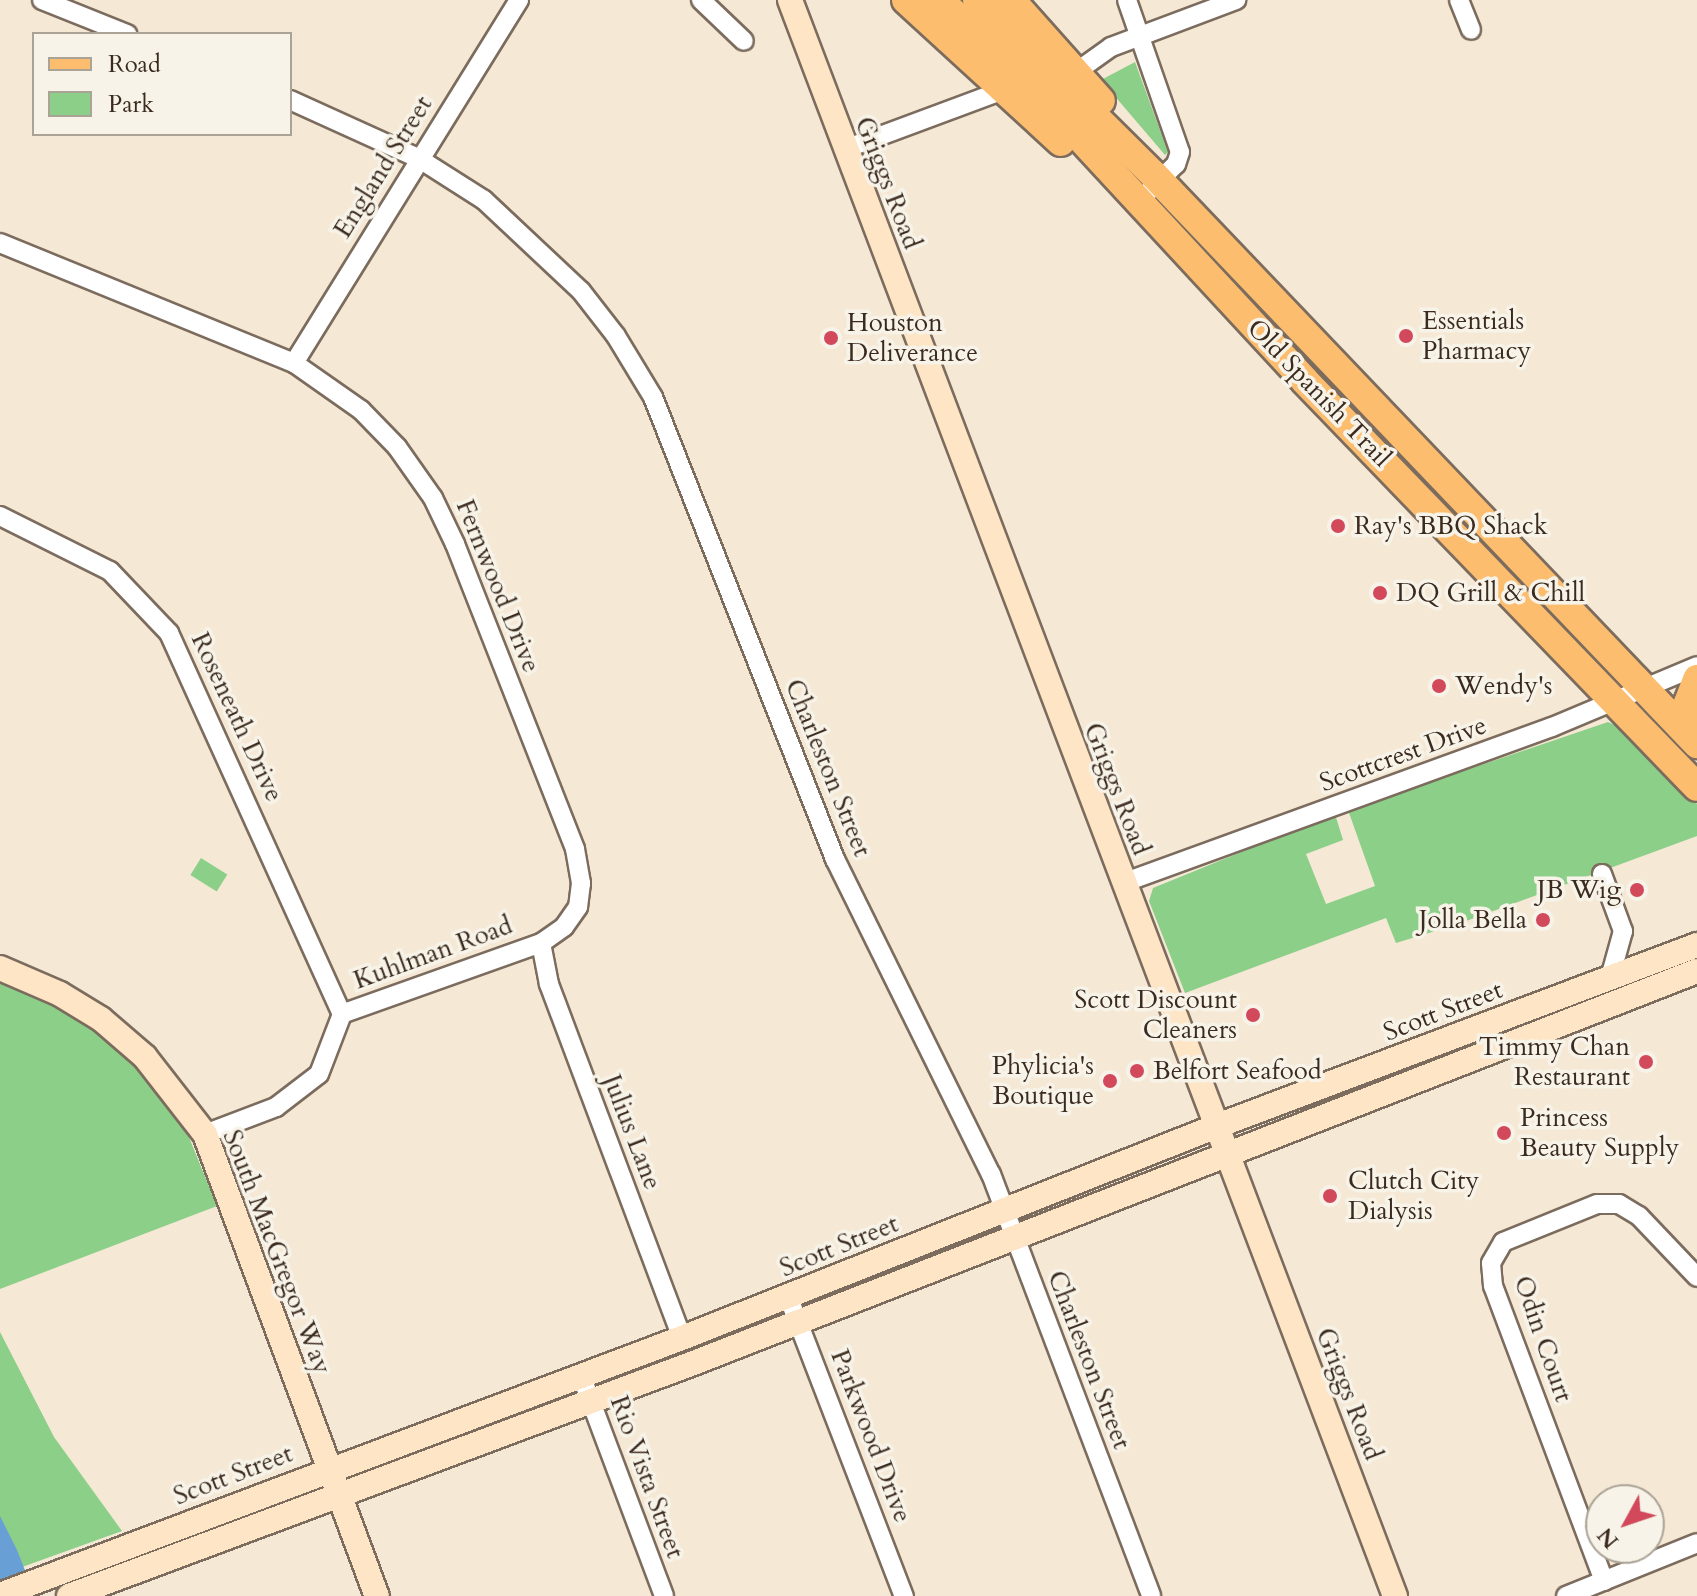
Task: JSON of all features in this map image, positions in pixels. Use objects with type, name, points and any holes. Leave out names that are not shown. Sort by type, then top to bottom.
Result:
[{"type":"main road","name":"Griggs Road","points":[[790,0],[1395,1596]]},
{"type":"main road","points":[[906,0],[1066,147],[1135,199]]},
{"type":"main road","name":"Old Spanish Trail","points":[[940,0],[1072,129],[1322,398],[1697,787]]},
{"type":"main road","name":"Old Spanish Trail","points":[[977,0],[1158,179],[1697,743]]},
{"type":"main road","points":[[1011,0],[1076,72],[1158,179]]},
{"type":"main road","points":[[1322,398],[1344,375]]},
{"type":"main road","points":[[1473,555],[1499,533]]},
{"type":"main road","points":[[1697,679],[1688,703],[1697,743]]},
{"type":"main road","name":"Scott Street","points":[[69,1596],[1015,1239],[1614,990],[1697,945]]},
{"type":"main road","name":"South MacGregor Way","points":[[0,968],[60,994],[101,1019],[145,1057],[205,1134],[377,1596]]},
{"type":"main road","name":"Scott Street","points":[[0,1595],[682,1338],[1217,1126],[1614,990],[1697,971]]},
{"type":"street","points":[[42,0],[122,32]]},
{"type":"street","name":"England Street","points":[[294,363],[418,158],[519,0]]},
{"type":"street","points":[[701,0],[744,41]]},
{"type":"street","points":[[1127,0],[1180,152],[1158,179],[1135,199]]},
{"type":"street","points":[[1076,72],[1111,47],[1236,0]]},
{"type":"street","points":[[1459,0],[1471,30]]},
{"type":"street","points":[[845,149],[1004,90]]},
{"type":"street","name":"Charleston Street","points":[[292,101],[418,158],[484,200],[535,243],[616,336],[653,397],[835,859],[948,1079],[1005,1210],[1151,1596]]},
{"type":"street","name":"Fernwood Drive","points":[[0,243],[294,363],[361,410],[397,447],[433,498],[575,849],[581,883],[578,907]]},
{"type":"street","name":"Roseneath Drive","points":[[0,516],[110,571],[169,633],[342,1014]]},
{"type":"street","name":"Scottcrest Drive","points":[[1123,883],[1552,727],[1697,666]]},
{"type":"street","points":[[1602,874],[1623,931],[1614,990]]},
{"type":"street","name":"Kuhlman Road","points":[[205,1134],[276,1107],[319,1074],[342,1014],[541,943],[564,927],[578,907]]},
{"type":"street","name":"Julius Lane","points":[[541,943],[549,984],[682,1338]]},
{"type":"street","name":"Odin Court","points":[[1604,1581],[1493,1286],[1491,1263],[1503,1242],[1597,1204],[1619,1204],[1639,1216],[1697,1277]]},
{"type":"street","name":"Parkwood Drive","points":[[788,1296],[904,1596]]},
{"type":"street","name":"Rio Vista Street","points":[[581,1375],[664,1596]]},
{"type":"street","points":[[1566,1596],[1697,1543]]},
{"type":"green space","points":[[1135,62],[1168,152],[1165,155],[1101,80]]},
{"type":"green space","points":[[1608,722],[1626,730],[1697,804],[1697,836],[1458,924],[1396,943],[1386,918],[1185,993],[1149,901],[1153,888],[1335,814],[1343,840],[1306,854],[1326,904],[1375,886],[1348,810]]},
{"type":"green space","points":[[201,858],[227,874],[217,891],[190,875]]},
{"type":"green space","points":[[0,981],[67,1010],[139,1068],[186,1130],[217,1206],[0,1289]]},
{"type":"green space","points":[[0,1332],[54,1437],[122,1531],[0,1575]]},
{"type":"water","points":[[0,1516],[17,1550],[35,1596],[0,1596]]},
{"type":"place","name":"Essentials Pharmacy","points":[[1406,336]]},
{"type":"place","name":"Houston Deliverance","points":[[831,338]]},
{"type":"place","name":"Ray's BBQ Shack","points":[[1338,526]]},
{"type":"place","name":"DQ Grill & Chill","points":[[1380,593]]},
{"type":"place","name":"Wendy's","points":[[1439,686]]},
{"type":"place","name":"JB Wig","points":[[1637,890]]},
{"type":"place","name":"Jolla Bella","points":[[1543,920]]},
{"type":"place","name":"Scott Discount Cleaners","points":[[1253,1015]]},
{"type":"place","name":"Timmy Chan Restaurant","points":[[1646,1062]]},
{"type":"place","name":"Belfort Seafood","points":[[1137,1071]]},
{"type":"place","name":"Phylicia's Boutique","points":[[1110,1081]]},
{"type":"place","name":"Princess Beauty Supply","points":[[1504,1133]]},
{"type":"place","name":"Clutch City Dialysis","points":[[1330,1196]]}]
